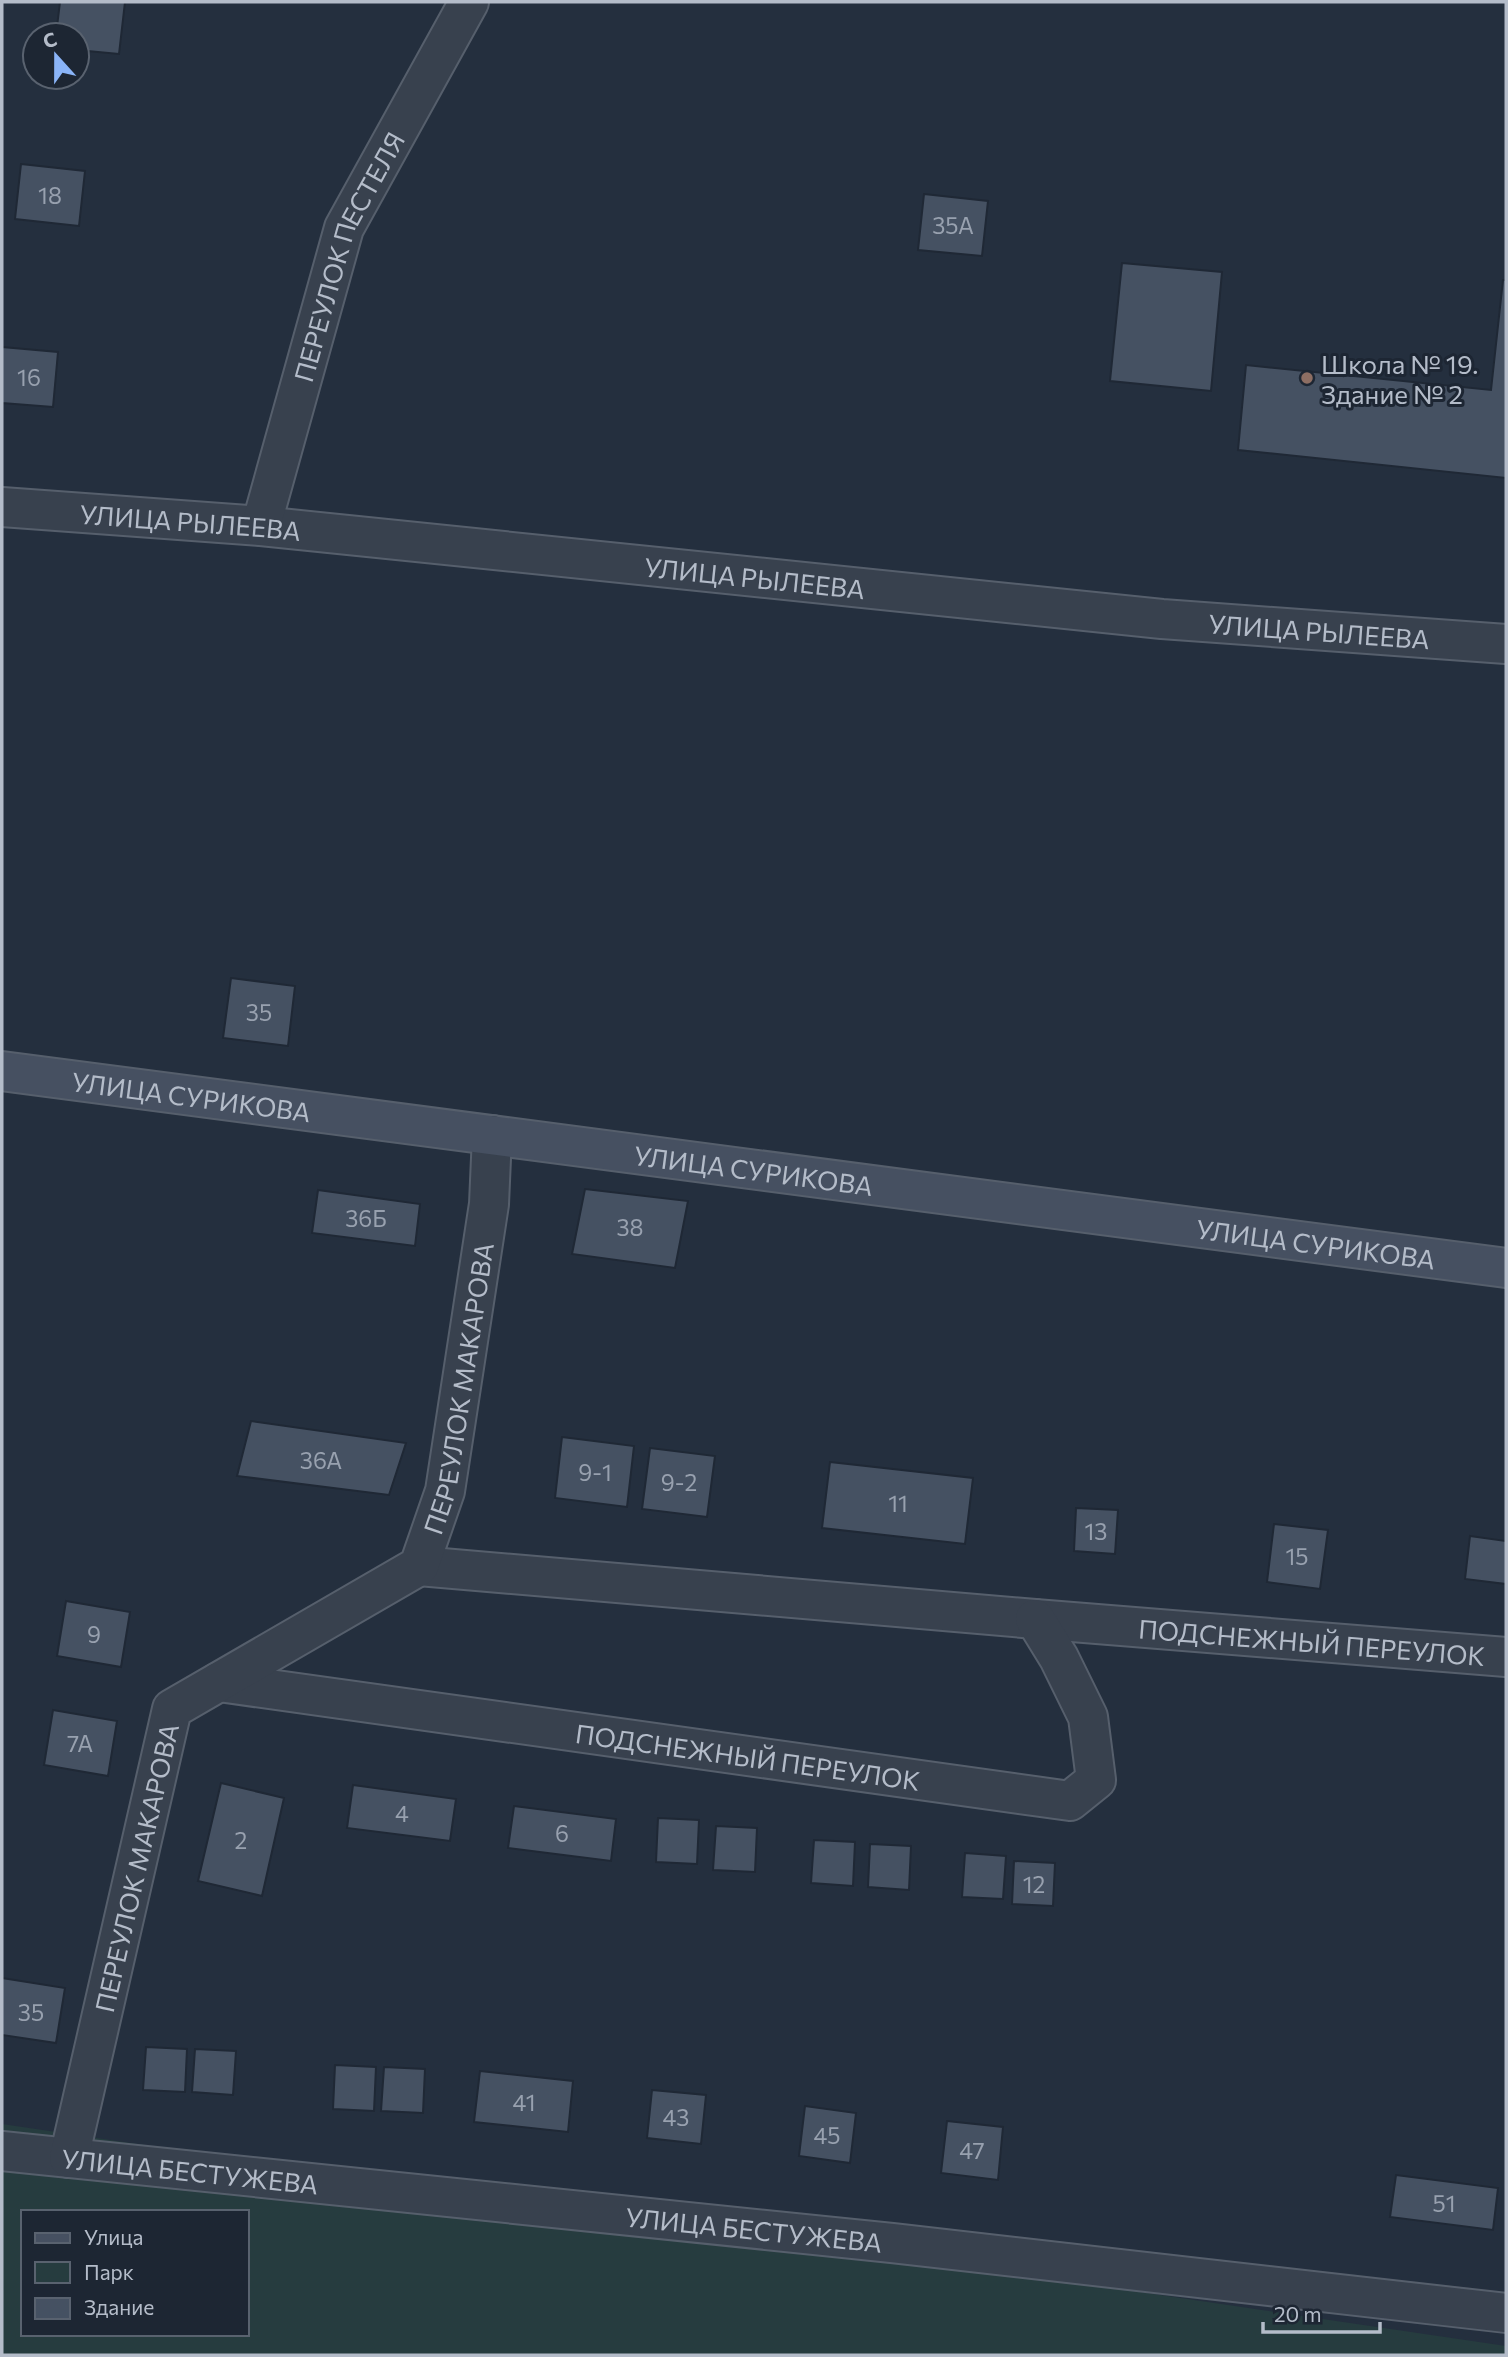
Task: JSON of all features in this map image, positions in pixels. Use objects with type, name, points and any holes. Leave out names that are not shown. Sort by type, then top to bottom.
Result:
[{"type":"main road","name":"УЛИЦА СУРИКОВА","points":[[2,1071],[1506,1268]]},
{"type":"street","name":"ПЕРЕУЛОК ПЕСТЕЛЯ","points":[[261,526],[344,228],[469,2]]},
{"type":"street","name":"УЛИЦА РЫЛЕЕВА","points":[[2,507],[261,526],[1162,619],[1506,644]]},
{"type":"street","name":"ПЕРЕУЛОК МАКАРОВА","points":[[69,2158],[172,1709],[419,1566],[445,1491],[489,1204],[492,1135]]},
{"type":"street","name":"ПОДСНЕЖНЫЙ ПЕРЕУЛОК","points":[[419,1566],[1506,1657]]},
{"type":"street","name":"ПОДСНЕЖНЫЙ ПЕРЕУЛОК","points":[[219,1682],[1070,1801],[1096,1780],[1088,1717],[1059,1658],[1035,1619]]},
{"type":"street","name":"УЛИЦА БЕСТУЖЕВА","points":[[2,2151],[892,2243],[1506,2314]]},
{"type":"green space","points":[[2,2124],[1506,2346],[1506,2355],[2,2355]]},
{"type":"building","points":[[60,2],[125,2],[119,54],[91,51],[91,21],[58,21]]},
{"type":"building","points":[[21,164],[85,171],[79,226],[15,219]]},
{"type":"building","points":[[924,194],[988,201],[982,256],[918,250]]},
{"type":"building","points":[[1122,263],[1222,272],[1211,391],[1110,381]]},
{"type":"building","name":"Школа № 19. Здание № 2","points":[[1503,280],[1506,280],[1506,478],[1238,450],[1246,365],[1491,390]]},
{"type":"building","points":[[2,347],[58,352],[53,407],[2,403]]},
{"type":"building","points":[[231,978],[295,986],[288,1046],[223,1038]]},
{"type":"building","points":[[585,1189],[688,1201],[675,1268],[572,1254]]},
{"type":"building","points":[[318,1190],[420,1204],[415,1246],[312,1233]]},
{"type":"building","points":[[251,1421],[406,1443],[389,1495],[237,1476]]},
{"type":"building","points":[[562,1437],[634,1446],[627,1507],[555,1498]]},
{"type":"building","points":[[650,1448],[715,1456],[707,1517],[642,1509]]},
{"type":"building","points":[[830,1462],[973,1478],[965,1544],[822,1528]]},
{"type":"building","points":[[1076,1508],[1118,1510],[1115,1554],[1074,1551]]},
{"type":"building","points":[[1274,1524],[1328,1530],[1320,1589],[1267,1582]]},
{"type":"building","points":[[1470,1536],[1506,1541],[1506,1584],[1465,1579]]},
{"type":"building","points":[[66,1601],[130,1612],[121,1667],[57,1656]]},
{"type":"building","points":[[53,1710],[117,1721],[108,1776],[44,1765]]},
{"type":"building","points":[[221,1783],[284,1798],[262,1896],[198,1881]]},
{"type":"building","points":[[353,1785],[456,1799],[450,1841],[347,1828]]},
{"type":"building","points":[[514,1806],[616,1819],[611,1861],[508,1848]]},
{"type":"building","points":[[658,1818],[699,1820],[697,1864],[656,1862]]},
{"type":"building","points":[[716,1826],[757,1828],[755,1872],[713,1870]]},
{"type":"building","points":[[814,1840],[855,1842],[853,1886],[811,1883]]},
{"type":"building","points":[[870,1844],[911,1846],[909,1890],[868,1887]]},
{"type":"building","points":[[965,1853],[1006,1856],[1003,1899],[962,1897]]},
{"type":"building","points":[[1014,1861],[1055,1863],[1053,1906],[1012,1904]]},
{"type":"building","points":[[2,1978],[65,1988],[56,2043],[2,2035]]},
{"type":"building","points":[[146,2047],[187,2049],[185,2092],[143,2090]]},
{"type":"building","points":[[195,2049],[236,2051],[233,2095],[192,2092]]},
{"type":"building","points":[[335,2065],[376,2067],[374,2111],[333,2109]]},
{"type":"building","points":[[384,2067],[425,2069],[423,2113],[381,2111]]},
{"type":"building","points":[[480,2071],[573,2081],[568,2132],[474,2122]]},
{"type":"building","points":[[652,2090],[706,2095],[701,2144],[647,2138]]},
{"type":"building","points":[[805,2106],[856,2113],[850,2163],[799,2156]]},
{"type":"building","points":[[947,2121],[1003,2127],[998,2180],[941,2173]]},
{"type":"building","points":[[1396,2175],[1498,2188],[1493,2230],[1390,2217]]},
{"type":"place","name":"Школа № 19. Здание № 2","points":[[1307,378]]}]
